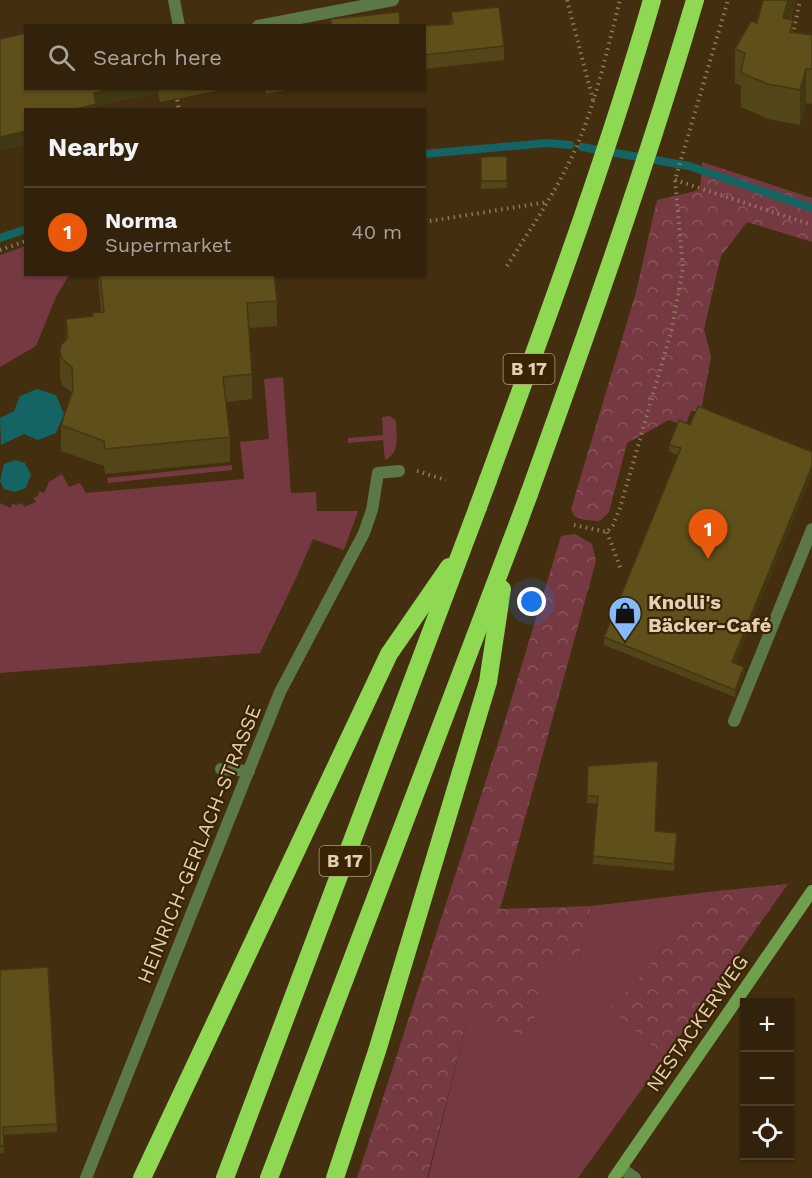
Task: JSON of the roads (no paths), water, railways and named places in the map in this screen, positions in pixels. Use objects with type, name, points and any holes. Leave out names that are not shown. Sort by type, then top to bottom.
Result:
[{"type":"highway","name":"B 17","points":[[225,1178],[465,543],[569,259],[652,0]]},
{"type":"highway","name":"B 17","points":[[269,1178],[507,554],[609,273],[694,0]]},
{"type":"highway","points":[[142,1178],[389,654],[465,543]]},
{"type":"highway","points":[[335,1178],[377,1051],[488,682],[507,554]]},
{"type":"street","points":[[174,0],[179,24]]},
{"type":"street","points":[[268,24],[393,0]]},
{"type":"street","name":"HEINRICH-GERLACH-STRASSE","points":[[86,1178],[280,692],[364,532],[372,510],[378,472],[399,471]]},
{"type":"street","points":[[734,721],[812,529]]},
{"type":"street","points":[[221,769],[249,771]]},
{"type":"street","name":"NESTACKERWEG","points":[[617,1173],[812,891]]},
{"type":"street","points":[[617,1173],[635,1178]]},
{"type":"water","points":[[37,389],[56,395],[64,414],[56,433],[38,440],[24,434],[1,445],[0,418],[14,411],[20,396]]},
{"type":"water","points":[[15,460],[25,463],[31,475],[26,488],[15,492],[4,489],[0,481],[4,464]]},
{"type":"waterway","points":[[426,154],[547,143],[570,145]]},
{"type":"waterway","points":[[582,147],[689,166],[812,208]]},
{"type":"waterway","points":[[0,238],[24,230]]},
{"type":"place","name":"Norma","points":[[708,559]]},
{"type":"place","name":"Knolli's Bäcker-Café","points":[[625,642]]}]
